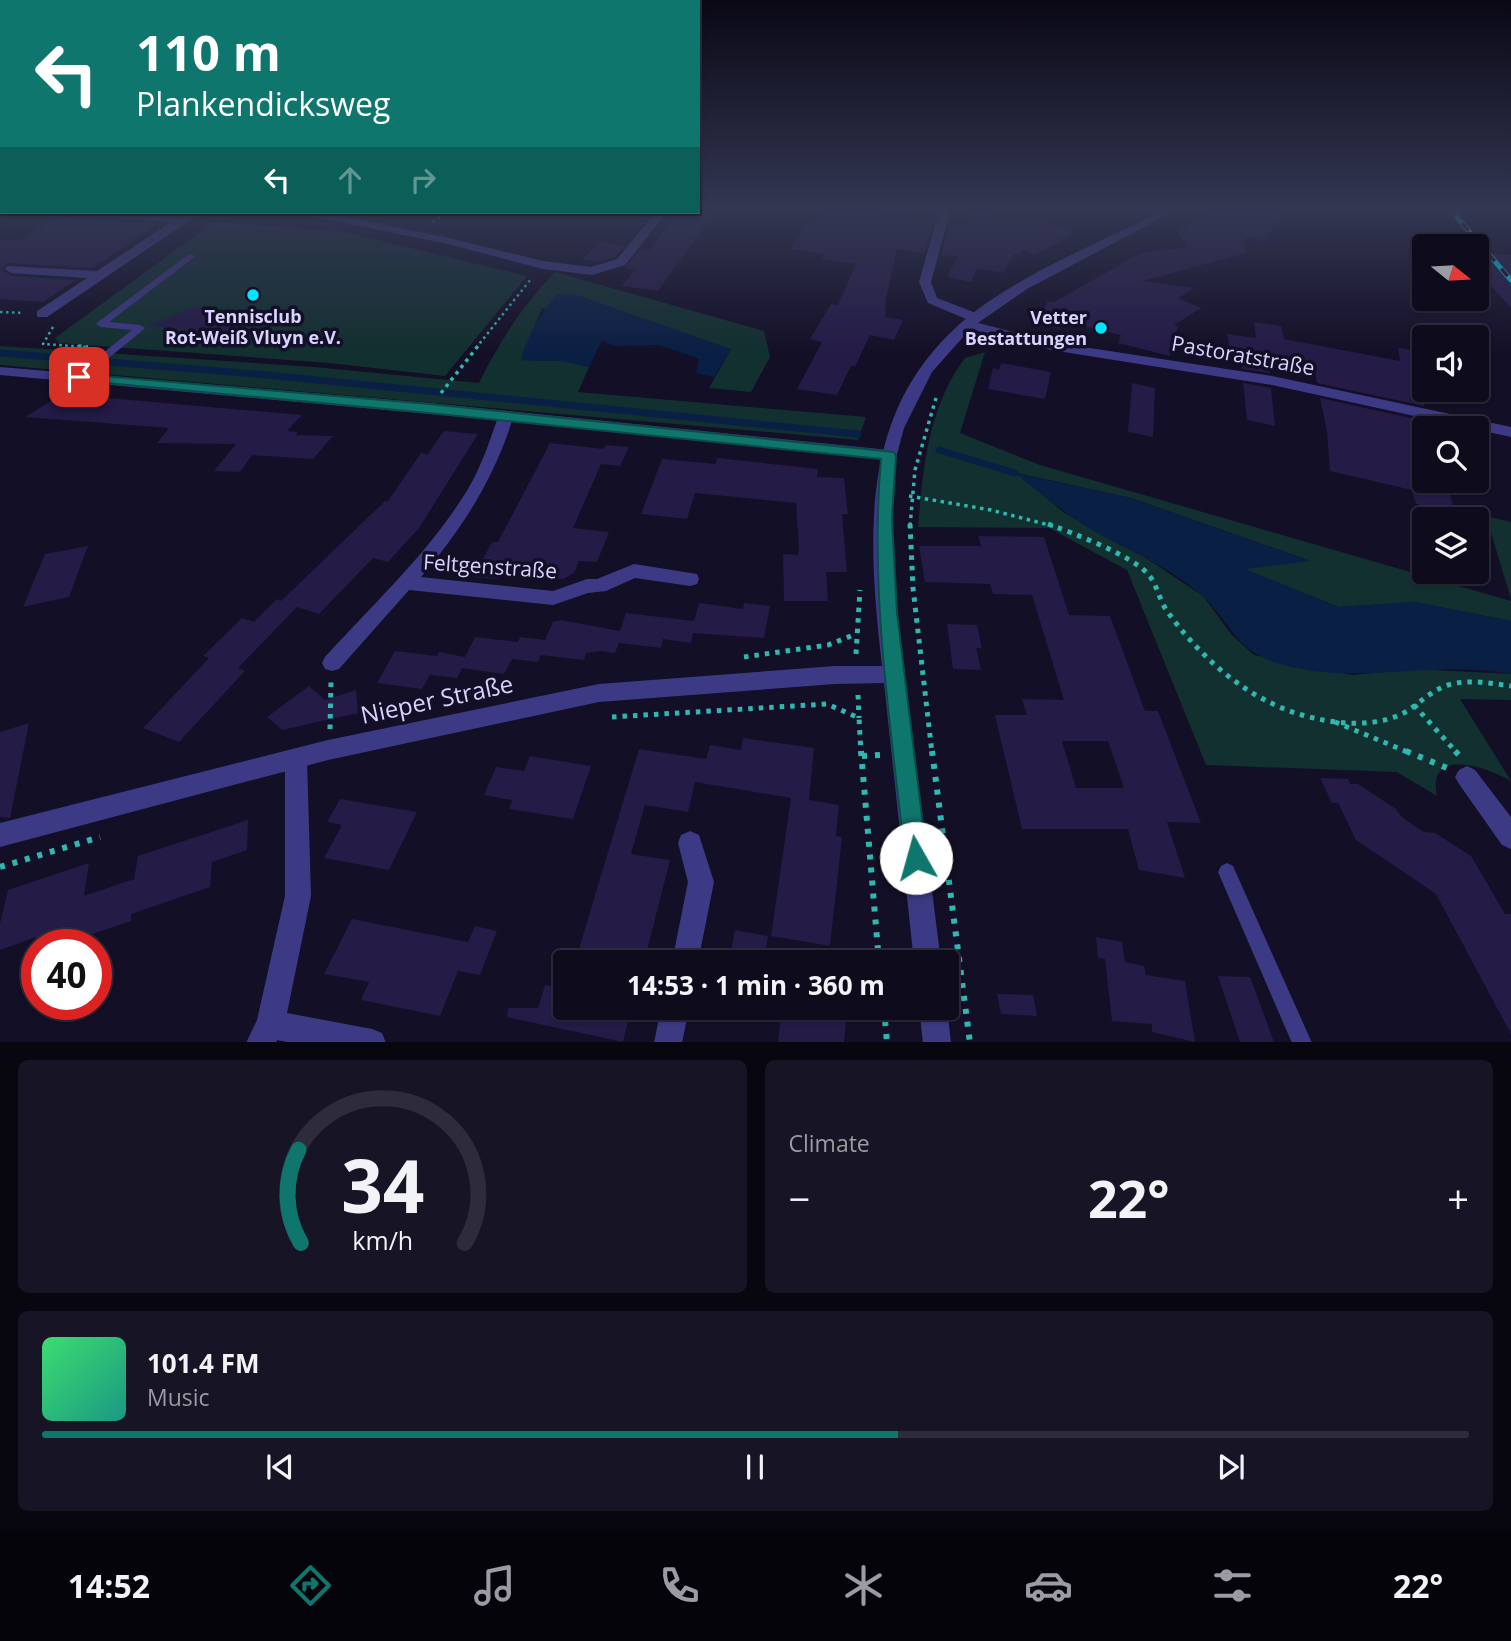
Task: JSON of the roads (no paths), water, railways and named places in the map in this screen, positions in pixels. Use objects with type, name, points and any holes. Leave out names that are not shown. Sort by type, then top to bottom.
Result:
[{"type":"street","points":[[43,314],[127,257]]},
{"type":"street","points":[[509,257],[543,265],[592,271],[621,262],[625,257]]},
{"type":"street","name":"Pastoratstraße","points":[[932,257],[925,282],[932,300],[1009,339],[1069,351],[1193,367],[1318,390],[1511,432]]},
{"type":"street","points":[[927,950],[894,674],[884,543],[884,492],[889,456],[898,424],[911,396],[944,346],[972,321],[1035,281],[1082,257]]},
{"type":"street","points":[[11,270],[100,275]]},
{"type":"street","points":[[0,372],[429,408],[889,456]]},
{"type":"street","name":"Feltgenstraße","points":[[332,663],[365,624],[407,583],[468,505],[497,452],[506,417]]},
{"type":"street","name":"Feltgenstraße","points":[[407,583],[553,598],[587,586],[600,586],[634,571],[690,579]]},
{"type":"street","name":"Nieper Straße","points":[[0,835],[328,750],[599,693],[835,675],[894,674]]},
{"type":"street","points":[[296,759],[298,896],[265,1033],[372,1042]]},
{"type":"street","points":[[1467,776],[1511,837]]},
{"type":"street","points":[[687,950],[701,882],[690,843]]},
{"type":"street","points":[[668,1042],[673,1020]]},
{"type":"street","points":[[934,1020],[937,1042]]},
{"type":"lane","points":[[79,377],[140,328],[102,324],[192,257]]},
{"type":"lane","points":[[1227,872],[1302,1042]]},
{"type":"water","points":[[558,294],[577,295],[731,349],[714,377],[696,373],[699,359],[660,345],[614,346],[602,340],[589,367],[563,361],[521,360],[535,325]]},
{"type":"water","points":[[1015,473],[1131,498],[1310,561],[1245,569],[1339,607],[1415,602],[1511,621],[1511,674],[1454,669],[1340,673],[1312,671],[1267,659],[1235,636],[1212,606],[1189,585],[1082,523]]},
{"type":"waterway","points":[[0,353],[89,360]]},
{"type":"waterway","points":[[108,362],[257,374],[858,434]]},
{"type":"waterway","points":[[939,450],[1015,473]]},
{"type":"railway","points":[[1491,257],[1511,280]]},
{"type":"place","name":"Tennisclub Rot-Weiß Vluyn e.V.","points":[[253,295]]},
{"type":"place","name":"Vetter Bestattungen","points":[[1101,328]]}]
